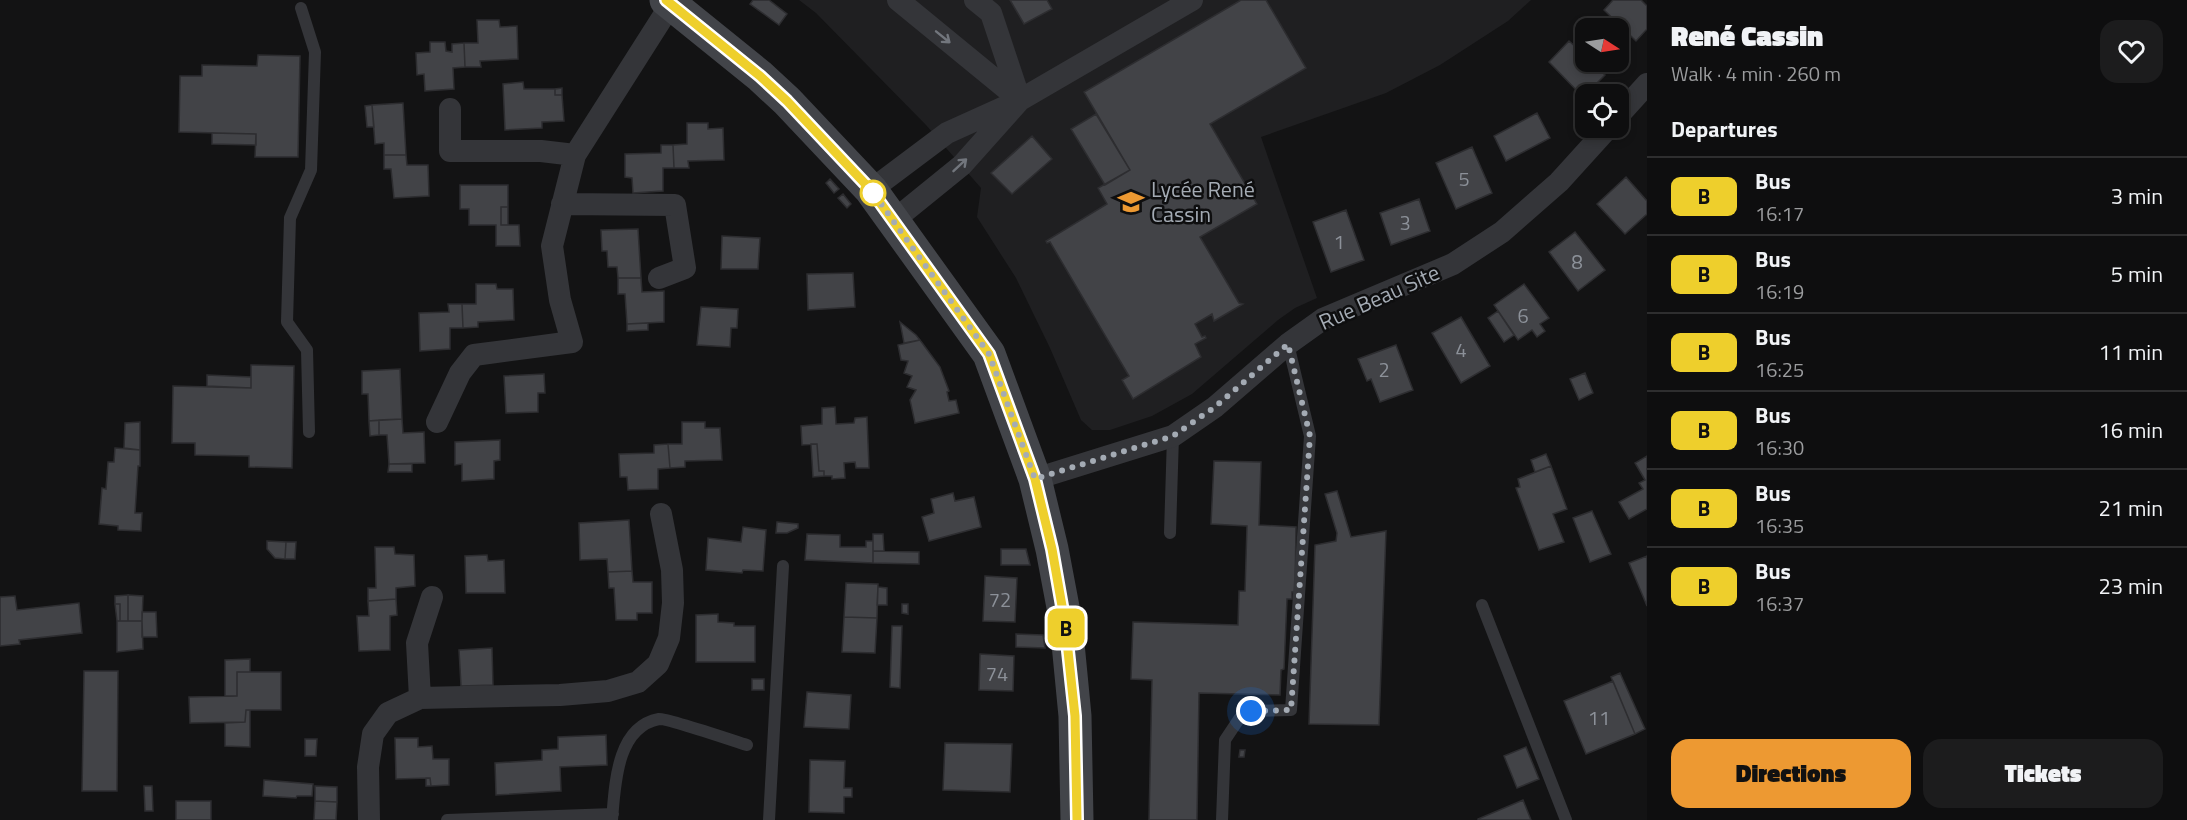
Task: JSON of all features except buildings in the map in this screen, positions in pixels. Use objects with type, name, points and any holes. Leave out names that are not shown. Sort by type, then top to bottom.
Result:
[{"type":"main road","points":[[668,2],[760,76],[787,101],[871,190],[989,354],[1035,479],[1052,549],[1065,623],[1075,716],[1077,820]]},
{"type":"street","points":[[898,0],[1020,100]]},
{"type":"street","points":[[975,0],[991,13],[1020,100]]},
{"type":"street","points":[[871,190],[947,133],[1020,100],[1192,0]]},
{"type":"street","points":[[437,422],[460,373],[474,355],[572,342],[560,300],[552,246],[574,155],[668,2]]},
{"type":"street","points":[[1629,104],[1647,84]]},
{"type":"street","points":[[893,221],[962,165],[1020,100]]},
{"type":"street","points":[[450,109],[450,152],[542,151],[574,155]]},
{"type":"street","name":"Rue Beau Site","points":[[1035,479],[1173,436],[1215,407],[1288,344],[1323,319],[1453,264],[1502,232],[1559,182],[1599,138]]},
{"type":"street","points":[[562,204],[675,205],[685,268],[659,278]]},
{"type":"street","points":[[369,820],[368,768],[374,734],[388,713],[420,698],[560,695],[608,691],[638,682],[658,664],[669,638],[673,603],[672,570],[661,514]]},
{"type":"street","points":[[420,698],[417,643],[432,597]]},
{"type":"lane","points":[[298,3],[315,52],[311,171],[290,218],[287,322],[307,350],[309,432]]},
{"type":"lane","points":[[1222,820],[1225,740],[1239,720],[1251,711],[1291,710],[1310,436],[1288,344]]},
{"type":"lane","points":[[1170,533],[1173,436]]},
{"type":"lane","points":[[769,820],[783,566]]},
{"type":"lane","points":[[1482,605],[1566,820]]},
{"type":"lane","points":[[447,820],[613,817],[621,755],[637,728],[660,718],[747,745]]},
{"type":"shaded area","name":"Lycée René Cassin","points":[[799,0],[1531,0],[1508,21],[1440,65],[1386,93],[1261,137],[1317,298],[1295,308],[1278,320],[1192,394],[1152,416],[1110,430],[1092,430],[1081,420],[1016,278],[977,217],[981,188],[926,125],[816,13]]},
{"type":"bus line","name":"B","points":[[666,0],[760,76],[787,101],[871,190],[989,354],[1035,479],[1052,549],[1065,623],[1075,716],[1077,820]]},
{"type":"place","name":"Lycée René Cassin","points":[[1131,202]]},
{"type":"route","points":[[873,193],[871,190],[989,354],[1035,479],[1173,436],[1215,407],[1288,344],[1310,436],[1291,710],[1251,711]]}]
